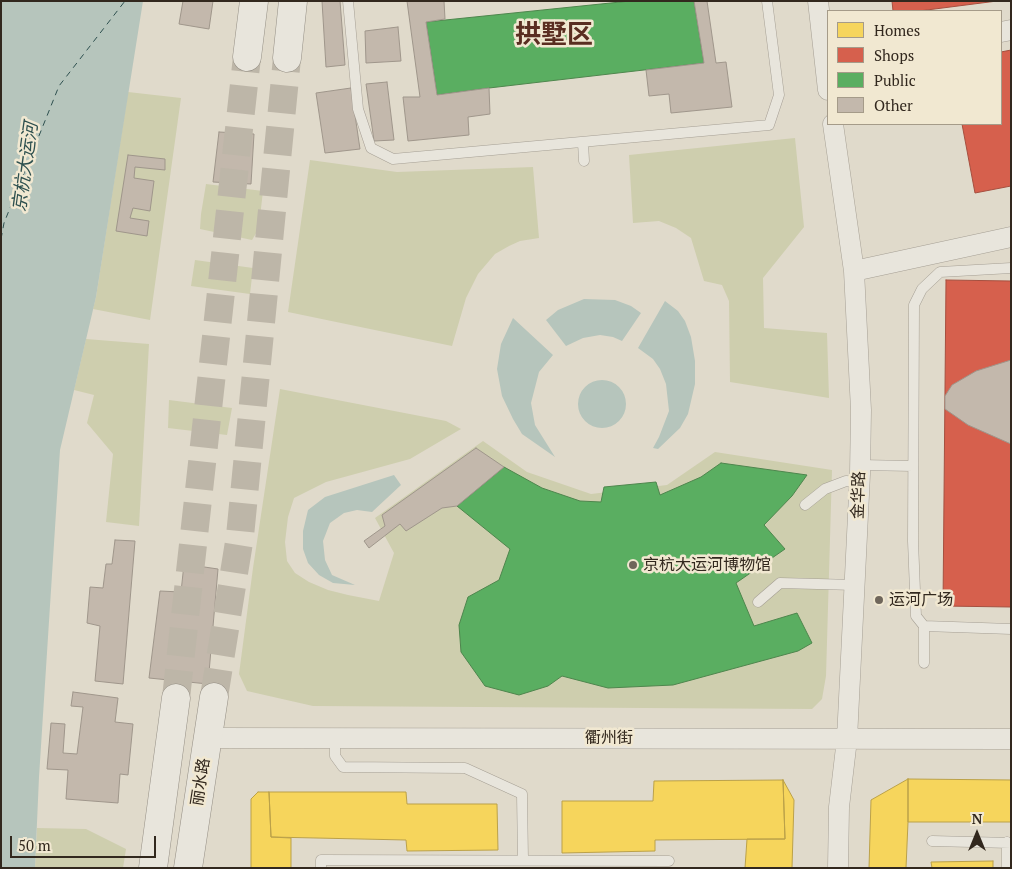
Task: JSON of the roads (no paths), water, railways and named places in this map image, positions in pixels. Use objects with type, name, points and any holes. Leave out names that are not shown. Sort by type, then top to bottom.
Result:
[{"type":"main road","points":[[247,57],[254,1]]},
{"type":"main road","points":[[286,58],[293,1]]},
{"type":"main road","name":"丽水路","points":[[188,868],[214,697]]},
{"type":"main road","points":[[153,868],[176,698]]},
{"type":"street","points":[[818,1],[827,66]]},
{"type":"street","name":"金华路","points":[[833,125],[854,271],[861,410],[855,585],[847,739],[840,807],[838,868]]},
{"type":"street","points":[[854,271],[1011,237]]},
{"type":"street","name":"衢州街","points":[[208,738],[1011,739]]},
{"type":"lane","points":[[348,1],[358,109],[371,148],[393,159],[769,125],[780,95],[767,1]]},
{"type":"lane","points":[[583,142],[584,161]]},
{"type":"lane","points":[[924,663],[924,626],[916,616],[913,541],[914,305],[922,290],[940,272],[1011,268]]},
{"type":"lane","points":[[805,505],[824,489],[846,481],[860,473],[913,466]]},
{"type":"lane","points":[[758,602],[780,583],[855,585]]},
{"type":"lane","points":[[924,626],[1011,629]]},
{"type":"lane","points":[[335,738],[335,756],[343,768],[465,768],[522,794],[523,860]]},
{"type":"lane","points":[[932,841],[1009,842],[1007,868]]},
{"type":"lane","points":[[321,868],[321,860],[410,864],[523,860],[669,861]]},
{"type":"water","name":"京杭大运河","points":[[1,1],[143,1],[96,297],[60,450],[35,868],[1,868]]},
{"type":"water","points":[[584,299],[615,300],[631,306],[641,313],[622,341],[600,335],[583,338],[566,346],[546,320],[558,310]]},
{"type":"water","points":[[665,301],[678,311],[685,321],[691,337],[695,361],[695,384],[688,414],[680,428],[658,449],[653,448],[669,411],[666,384],[660,369],[653,359],[638,348]]},
{"type":"water","points":[[513,318],[553,355],[539,372],[531,403],[535,425],[555,457],[522,434],[502,396],[497,369],[501,344]]},
{"type":"water","points":[[597,380],[607,380],[616,384],[622,390],[626,404],[622,418],[616,424],[607,428],[597,428],[588,424],[582,418],[578,409],[578,399],[582,390],[588,384]]},
{"type":"water","points":[[394,475],[401,485],[372,512],[357,510],[344,513],[330,523],[323,541],[325,560],[332,575],[355,585],[333,583],[319,575],[308,563],[303,549],[303,531],[308,510],[325,497]]},
{"type":"tunnel","points":[[176,698],[247,57]]},
{"type":"tunnel","points":[[214,697],[240,536],[287,58]]},
{"type":"place","name":"京杭大运河博物馆","points":[[633,565]]},
{"type":"place","name":"运河广场","points":[[879,600]]},
{"type":"district","name":"拱墅区","points":[[554,36]]}]
